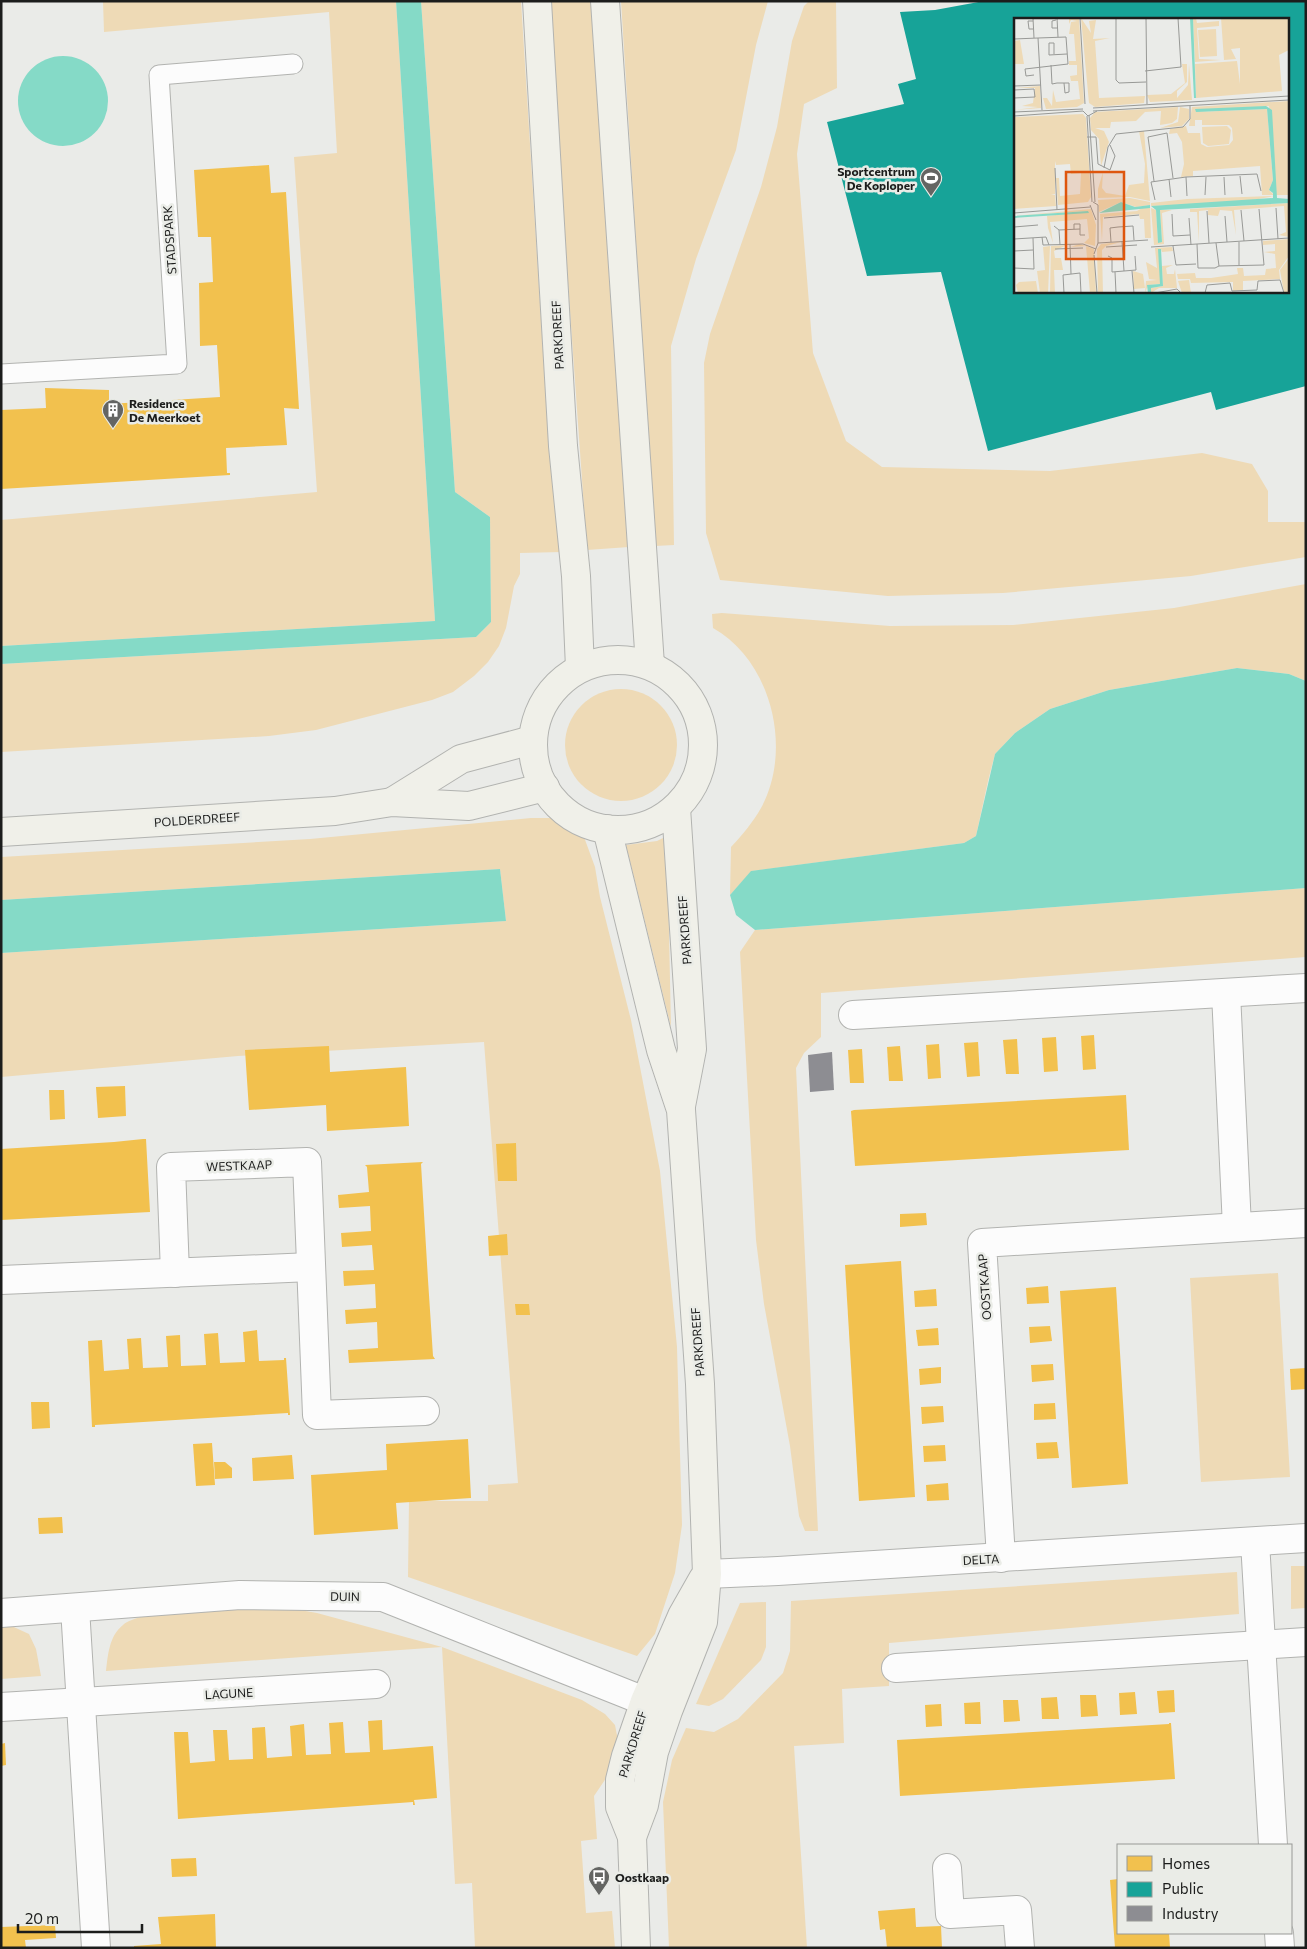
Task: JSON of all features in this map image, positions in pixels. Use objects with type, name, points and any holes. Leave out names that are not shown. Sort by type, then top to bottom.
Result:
[{"type":"street","name":"PARKDREEF","points":[[538,1],[564,446],[576,576],[580,668]]},
{"type":"street","points":[[605,1],[650,665]]},
{"type":"street","points":[[614,659],[650,665],[674,680],[693,702],[703,729],[703,758],[694,786],[676,808],[655,822],[631,830],[607,830],[576,819],[551,799],[536,770],[532,740],[539,711],[556,685],[580,668],[614,659]]},
{"type":"street","name":"POLDERDREEF","points":[[392,802],[461,759],[532,740]]},
{"type":"street","name":"POLDERDREEF","points":[[1,832],[334,811],[392,802],[469,806],[545,787]]},
{"type":"street","name":"PARKDREEF","points":[[636,1948],[632,1837],[644,1804],[654,1752],[656,1706],[703,1622],[707,1574],[700,1384],[681,1110],[692,1049],[676,808]]},
{"type":"street","name":"PARKDREEF","points":[[607,830],[661,1050],[681,1110]]},
{"type":"street","points":[[853,1015],[1306,988]]},
{"type":"street","points":[[1226,993],[1237,1227]]},
{"type":"street","name":"WESTKAAP","points":[[176,1273],[171,1167],[307,1162],[316,1415],[425,1411]]},
{"type":"street","name":"OOSTKAAP","points":[[1001,1558],[982,1242],[1306,1223]]},
{"type":"street","points":[[1,1280],[311,1267]]},
{"type":"street","name":"DELTA","points":[[707,1574],[1001,1558],[1306,1538]]},
{"type":"street","points":[[1255,1542],[1273,1844]]},
{"type":"street","name":"DUIN","points":[[1,1613],[240,1595],[383,1597],[656,1706]]},
{"type":"street","points":[[75,1608],[96,1948]]},
{"type":"street","points":[[896,1668],[1306,1642]]},
{"type":"street","name":"LAGUNE","points":[[1,1707],[376,1684]]},
{"type":"street","points":[[947,1868],[950,1914],[1017,1910],[1020,1948]]},
{"type":"street","points":[[1279,1934],[1280,1948]]},
{"type":"lane","name":"STADSPARK","points":[[1,374],[177,364],[159,75],[293,64]]},
{"type":"shaded area","points":[[103,1],[396,1],[435,621],[1,646],[1,520],[317,492],[294,157],[337,153],[329,12],[104,32]]},
{"type":"shaded area","points":[[396,1],[421,1],[455,492],[490,517],[491,622],[476,637],[1,664],[1,646],[435,621]]},
{"type":"shaded area","points":[[421,1],[521,1],[543,351],[562,552],[520,553],[520,574],[514,586],[506,628],[499,646],[488,662],[474,676],[453,692],[432,700],[316,730],[269,736],[1,752],[1,664],[476,637],[491,622],[490,517],[455,492]]},
{"type":"shaded area","points":[[548,1],[594,1],[629,547],[587,550]]},
{"type":"shaded area","points":[[621,1],[768,1],[756,45],[736,150],[696,259],[671,346],[674,545],[655,546]]},
{"type":"shaded area","points":[[809,1],[836,1],[837,88],[804,104],[797,154],[813,353],[846,441],[882,467],[1050,471],[1202,453],[1252,464],[1268,491],[1268,522],[1306,522],[1306,557],[1191,576],[1003,593],[888,596],[720,580],[706,533],[704,363],[710,334],[761,187],[777,127],[792,41],[804,6]]},
{"type":"shaded area","points":[[63,56],[80,60],[95,69],[104,84],[108,101],[104,118],[95,133],[80,142],[63,146],[46,142],[31,133],[22,118],[18,101],[22,84],[31,69],[46,60]]},
{"type":"shaded area","points":[[1306,584],[1306,681],[1289,674],[1237,668],[1109,690],[1050,709],[1015,733],[995,754],[976,836],[964,843],[752,871],[730,895],[731,847],[758,813],[771,785],[775,760],[775,734],[771,709],[763,684],[750,662],[733,643],[713,628],[712,614],[722,613],[890,626],[1013,625],[1174,608]]},
{"type":"shaded area","points":[[1237,668],[1289,674],[1306,681],[1306,888],[755,930],[736,915],[730,895],[751,871],[964,843],[976,836],[995,754],[1015,733],[1050,709],[1109,690]]},
{"type":"shaded area","points":[[621,689],[643,693],[661,705],[673,723],[677,745],[673,767],[661,785],[643,797],[621,801],[599,797],[581,785],[569,767],[565,745],[569,723],[581,705],[599,693]]},
{"type":"shaded area","points":[[531,818],[555,818],[570,830],[584,837],[595,867],[600,897],[631,1020],[660,1171],[677,1347],[682,1525],[675,1573],[655,1634],[637,1656],[408,1577],[409,1501],[488,1501],[488,1485],[518,1483],[484,1042],[238,1056],[1,1077],[1,953],[506,921],[500,869],[1,900],[1,857],[310,839]]},
{"type":"shaded area","points":[[667,836],[671,1027],[626,845],[657,841]]},
{"type":"shaded area","points":[[500,869],[506,921],[1,953],[1,900]]},
{"type":"shaded area","points":[[1306,888],[1306,957],[821,993],[821,1037],[804,1053],[796,1068],[818,1531],[805,1531],[799,1516],[790,1446],[764,1304],[756,1240],[740,952],[755,930]]},
{"type":"shaded area","points":[[1278,1273],[1290,1477],[1201,1482],[1190,1278]]},
{"type":"shaded area","points":[[1291,1566],[1306,1566],[1306,1608],[1291,1609]]},
{"type":"shaded area","points":[[1237,1572],[1239,1614],[889,1643],[889,1686],[842,1689],[844,1743],[794,1746],[807,1948],[669,1948],[663,1802],[672,1760],[686,1728],[714,1732],[738,1719],[783,1673],[790,1651],[791,1601]]},
{"type":"shaded area","points":[[766,1602],[766,1647],[761,1660],[723,1699],[709,1706],[696,1704],[740,1603]]},
{"type":"shaded area","points":[[277,1606],[317,1613],[442,1647],[106,1671],[112,1640],[118,1629],[134,1619],[173,1611]]},
{"type":"shaded area","points":[[5,1623],[29,1634],[36,1649],[41,1676],[1,1679],[1,1624]]},
{"type":"shaded area","points":[[442,1647],[582,1700],[605,1714],[615,1725],[619,1746],[615,1765],[594,1796],[597,1839],[581,1841],[586,1913],[612,1911],[615,1948],[475,1948],[472,1883],[455,1884]]},
{"type":"building: Homes","points":[[269,165],[271,193],[286,192],[299,409],[284,408],[287,445],[226,448],[227,473],[230,473],[230,475],[1,489],[1,410],[46,408],[45,388],[109,390],[109,404],[220,397],[217,345],[200,346],[199,283],[213,282],[211,237],[198,237],[194,170]]},
{"type":"building: Homes","points":[[1094,1035],[1096,1069],[1083,1070],[1081,1036]]},
{"type":"building: Homes","points":[[1056,1037],[1058,1071],[1044,1072],[1042,1038]]},
{"type":"building: Homes","points":[[1017,1039],[1019,1074],[1006,1074],[1003,1040]]},
{"type":"building: Homes","points":[[978,1042],[980,1076],[967,1077],[964,1043]]},
{"type":"building: Homes","points":[[939,1044],[941,1078],[928,1079],[926,1045]]},
{"type":"building: Homes","points":[[329,1046],[330,1072],[406,1067],[409,1126],[327,1131],[326,1105],[249,1110],[245,1050]]},
{"type":"building: Homes","points":[[900,1046],[903,1081],[889,1081],[887,1047]]},
{"type":"building: Homes","points":[[862,1049],[864,1083],[850,1083],[848,1050]]},
{"type":"building: Homes","points":[[125,1086],[126,1116],[98,1118],[96,1087]]},
{"type":"building: Homes","points":[[49,1090],[64,1090],[65,1119],[50,1120]]},
{"type":"building: Homes","points":[[1126,1095],[1129,1150],[855,1166],[851,1111],[854,1110]]},
{"type":"building: Homes","points":[[146,1139],[150,1212],[1,1220],[1,1149]]},
{"type":"building: Homes","points":[[516,1143],[517,1181],[498,1181],[496,1144]]},
{"type":"building: Homes","points":[[423,1162],[421,1164],[428,1280],[433,1356],[435,1359],[349,1363],[348,1350],[378,1348],[377,1322],[346,1324],[345,1310],[376,1308],[375,1284],[344,1286],[343,1271],[374,1270],[372,1245],[342,1247],[341,1233],[371,1231],[370,1206],[339,1208],[338,1195],[369,1192],[367,1167],[365,1165]]},
{"type":"building: Homes","points":[[926,1213],[927,1225],[900,1227],[900,1214]]},
{"type":"building: Homes","points":[[507,1234],[508,1255],[489,1256],[488,1236]]},
{"type":"building: Homes","points":[[901,1261],[915,1497],[859,1501],[845,1265]]},
{"type":"building: Homes","points":[[1048,1286],[1049,1303],[1027,1304],[1026,1288]]},
{"type":"building: Homes","points":[[1116,1287],[1128,1484],[1072,1488],[1060,1291]]},
{"type":"building: Homes","points":[[936,1289],[937,1306],[915,1307],[914,1291]]},
{"type":"building: Homes","points":[[515,1304],[529,1304],[530,1315],[516,1315]]},
{"type":"building: Homes","points":[[1050,1326],[1052,1341],[1030,1343],[1029,1327]]},
{"type":"building: Homes","points":[[938,1328],[939,1345],[918,1346],[916,1330]]},
{"type":"building: Homes","points":[[257,1330],[259,1361],[284,1360],[286,1358],[290,1415],[288,1413],[95,1425],[95,1427],[92,1427],[88,1341],[102,1340],[104,1371],[129,1369],[127,1339],[141,1338],[143,1368],[168,1367],[166,1336],[180,1335],[181,1366],[206,1365],[204,1334],[218,1333],[220,1363],[245,1362],[243,1332]]},
{"type":"building: Homes","points":[[1053,1364],[1054,1380],[1032,1382],[1031,1365]]},
{"type":"building: Homes","points":[[941,1367],[941,1383],[920,1385],[919,1369]]},
{"type":"building: Homes","points":[[1306,1368],[1306,1389],[1291,1390],[1290,1369]]},
{"type":"building: Homes","points":[[31,1402],[49,1402],[50,1428],[32,1429]]},
{"type":"building: Homes","points":[[1055,1403],[1056,1419],[1034,1420],[1034,1404]]},
{"type":"building: Homes","points":[[943,1406],[944,1422],[922,1424],[921,1407]]},
{"type":"building: Homes","points":[[468,1439],[471,1498],[396,1503],[398,1529],[314,1535],[311,1475],[387,1470],[386,1444]]},
{"type":"building: Homes","points":[[1057,1442],[1059,1458],[1037,1459],[1036,1443]]},
{"type":"building: Homes","points":[[212,1443],[215,1485],[196,1486],[193,1444]]},
{"type":"building: Homes","points":[[945,1445],[946,1461],[924,1462],[923,1446]]},
{"type":"building: Homes","points":[[292,1455],[294,1479],[253,1481],[252,1458]]},
{"type":"building: Homes","points":[[214,1462],[225,1462],[232,1468],[232,1478],[215,1479]]},
{"type":"building: Homes","points":[[948,1483],[949,1500],[927,1501],[926,1485]]},
{"type":"building: Homes","points":[[62,1517],[63,1533],[39,1534],[38,1518]]},
{"type":"building: Homes","points":[[1174,1690],[1175,1712],[1159,1713],[1157,1691]]},
{"type":"building: Homes","points":[[1135,1692],[1137,1714],[1120,1715],[1119,1693]]},
{"type":"building: Homes","points":[[1080,1695],[1096,1695],[1098,1716],[1081,1717]]},
{"type":"building: Homes","points":[[1057,1697],[1059,1719],[1042,1719],[1041,1698]]},
{"type":"building: Homes","points":[[1003,1700],[1018,1700],[1020,1721],[1004,1722]]},
{"type":"building: Homes","points":[[980,1702],[981,1724],[965,1724],[964,1703]]},
{"type":"building: Homes","points":[[941,1704],[942,1726],[926,1727],[925,1705]]},
{"type":"building: Homes","points":[[382,1720],[383,1750],[433,1746],[437,1798],[414,1800],[415,1805],[413,1805],[413,1802],[178,1819],[174,1732],[188,1732],[190,1763],[215,1761],[213,1730],[227,1730],[229,1760],[253,1759],[252,1728],[265,1727],[267,1758],[292,1756],[290,1726],[304,1724],[306,1755],[331,1754],[329,1723],[343,1722],[345,1753],[370,1752],[368,1721]]},
{"type":"building: Homes","points":[[1171,1723],[1175,1779],[900,1796],[897,1740]]},
{"type":"building: Homes","points":[[5,1743],[6,1765],[1,1766],[1,1744]]},
{"type":"building: Homes","points":[[196,1858],[197,1876],[172,1877],[171,1859]]},
{"type":"building: Homes","points":[[1117,1879],[1117,1934],[1169,1934],[1170,1948],[1115,1948],[1110,1880]]},
{"type":"building: Homes","points":[[915,1908],[916,1927],[941,1926],[942,1948],[887,1948],[885,1929],[880,1930],[878,1911]]},
{"type":"building: Homes","points":[[215,1914],[216,1948],[134,1948],[134,1946],[161,1944],[158,1917]]},
{"type":"building: Homes","points":[[55,1925],[56,1938],[25,1940],[26,1948],[1,1948],[1,1927]]},
{"type":"building: Public","name":"Sportcentrum De Koploper","points":[[984,1],[1306,1],[1306,386],[1216,410],[1211,392],[988,451],[941,272],[867,276],[827,122],[904,104],[898,84],[916,79],[900,12],[935,10]]},
{"type":"building: Industry","points":[[832,1052],[834,1090],[810,1092],[808,1055]]},
{"type":"place","name":"Sportcentrum De Koploper","points":[[931,197]]},
{"type":"place","name":"Residence De Meerkoet","points":[[113,429]]},
{"type":"place","name":"Oostkaap","points":[[599,1896]]}]
